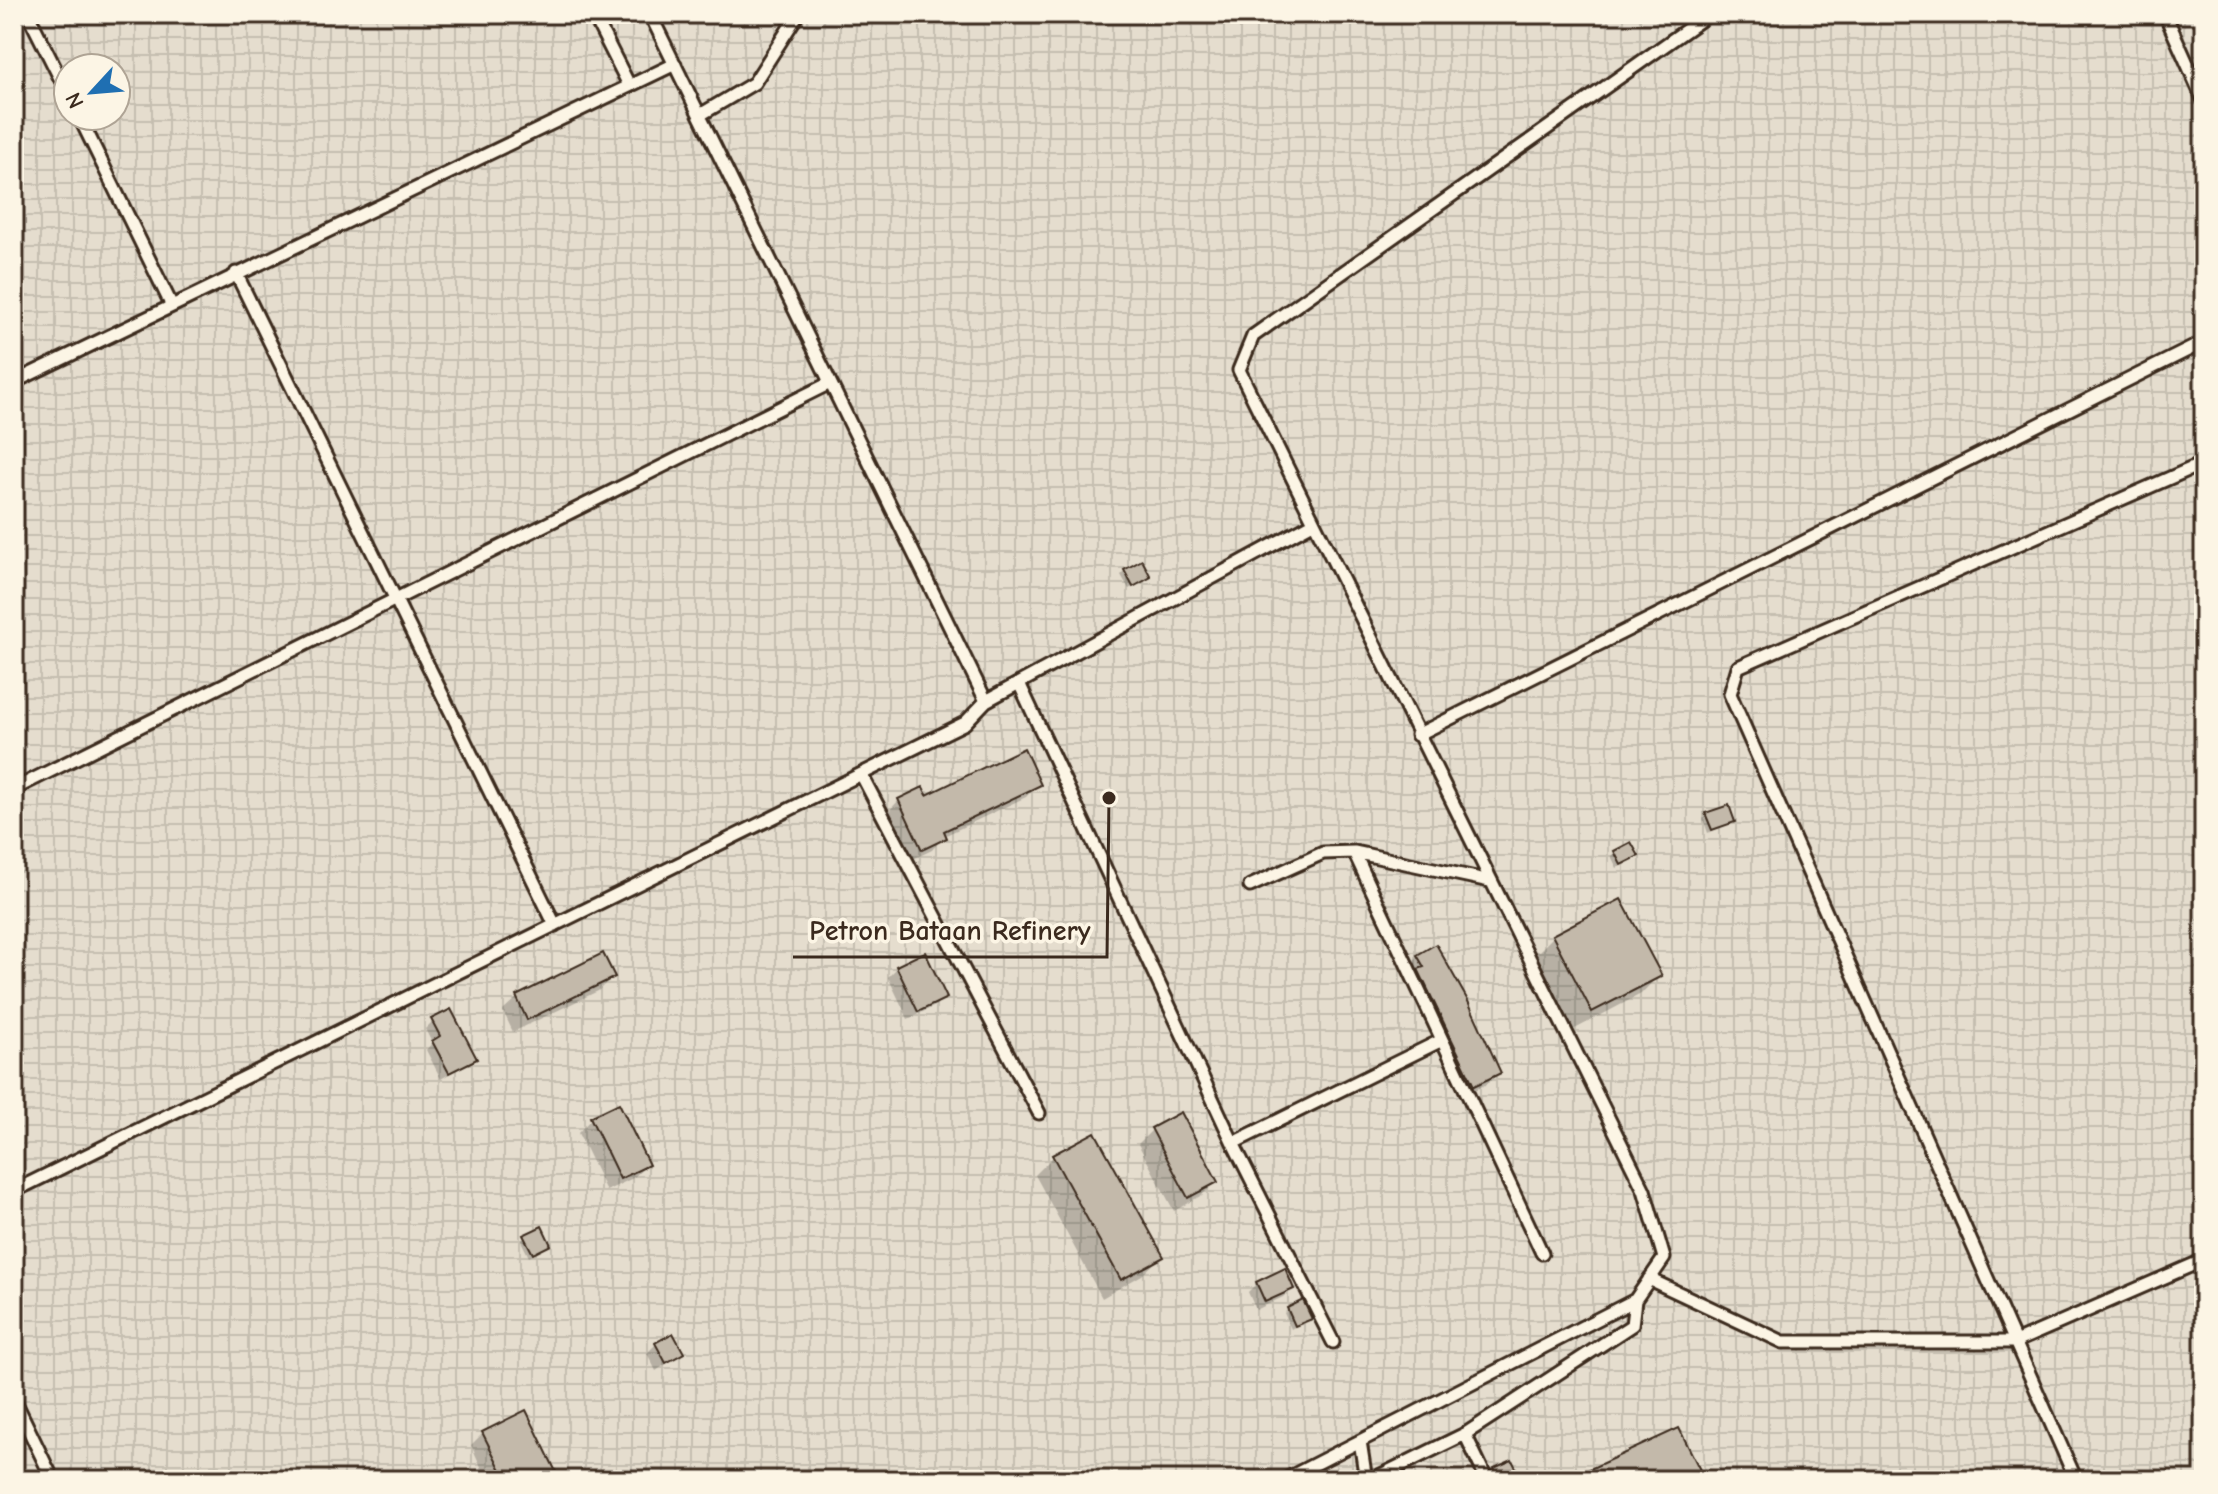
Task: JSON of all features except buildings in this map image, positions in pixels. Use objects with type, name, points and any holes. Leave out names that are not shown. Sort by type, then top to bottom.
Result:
[{"type":"lane","points":[[28,14],[52,62]]},
{"type":"lane","points":[[593,14],[629,85]]},
{"type":"lane","points":[[650,14],[986,701]]},
{"type":"lane","points":[[700,115],[754,83],[798,14]]},
{"type":"lane","points":[[1360,1441],[1368,1480],[1465,1434],[1632,1325],[1635,1300],[1664,1258],[1644,1190],[1239,370],[1253,336],[1709,14]]},
{"type":"lane","points":[[2165,14],[2204,101]]},
{"type":"lane","points":[[14,382],[675,64]]},
{"type":"lane","points":[[87,132],[171,304]]},
{"type":"lane","points":[[236,273],[555,925]]},
{"type":"lane","points":[[1417,735],[2204,342]]},
{"type":"lane","points":[[14,789],[830,383]]},
{"type":"lane","points":[[2076,1480],[1730,694],[1738,667],[2204,463]]},
{"type":"lane","points":[[14,1191],[965,723],[986,701],[1313,523]]},
{"type":"lane","points":[[1019,683],[1233,1143],[1333,1342]]},
{"type":"lane","points":[[861,774],[1039,1113]]},
{"type":"lane","points":[[1250,886],[1323,853],[1354,852],[1490,881]]},
{"type":"lane","points":[[1354,852],[1542,1253]]},
{"type":"lane","points":[[1233,1143],[1442,1040]]},
{"type":"lane","points":[[1649,1279],[1783,1342],[2015,1342],[2204,1260]]},
{"type":"lane","points":[[1284,1480],[1635,1300]]},
{"type":"lane","points":[[14,1399],[53,1480]]},
{"type":"lane","points":[[1465,1434],[1487,1480]]},
{"type":"shaded area","points":[[14,14],[2204,14],[2204,1480],[14,1480]]},
{"type":"place","name":"Petron Bataan Refinery","points":[[1109,798]]}]
